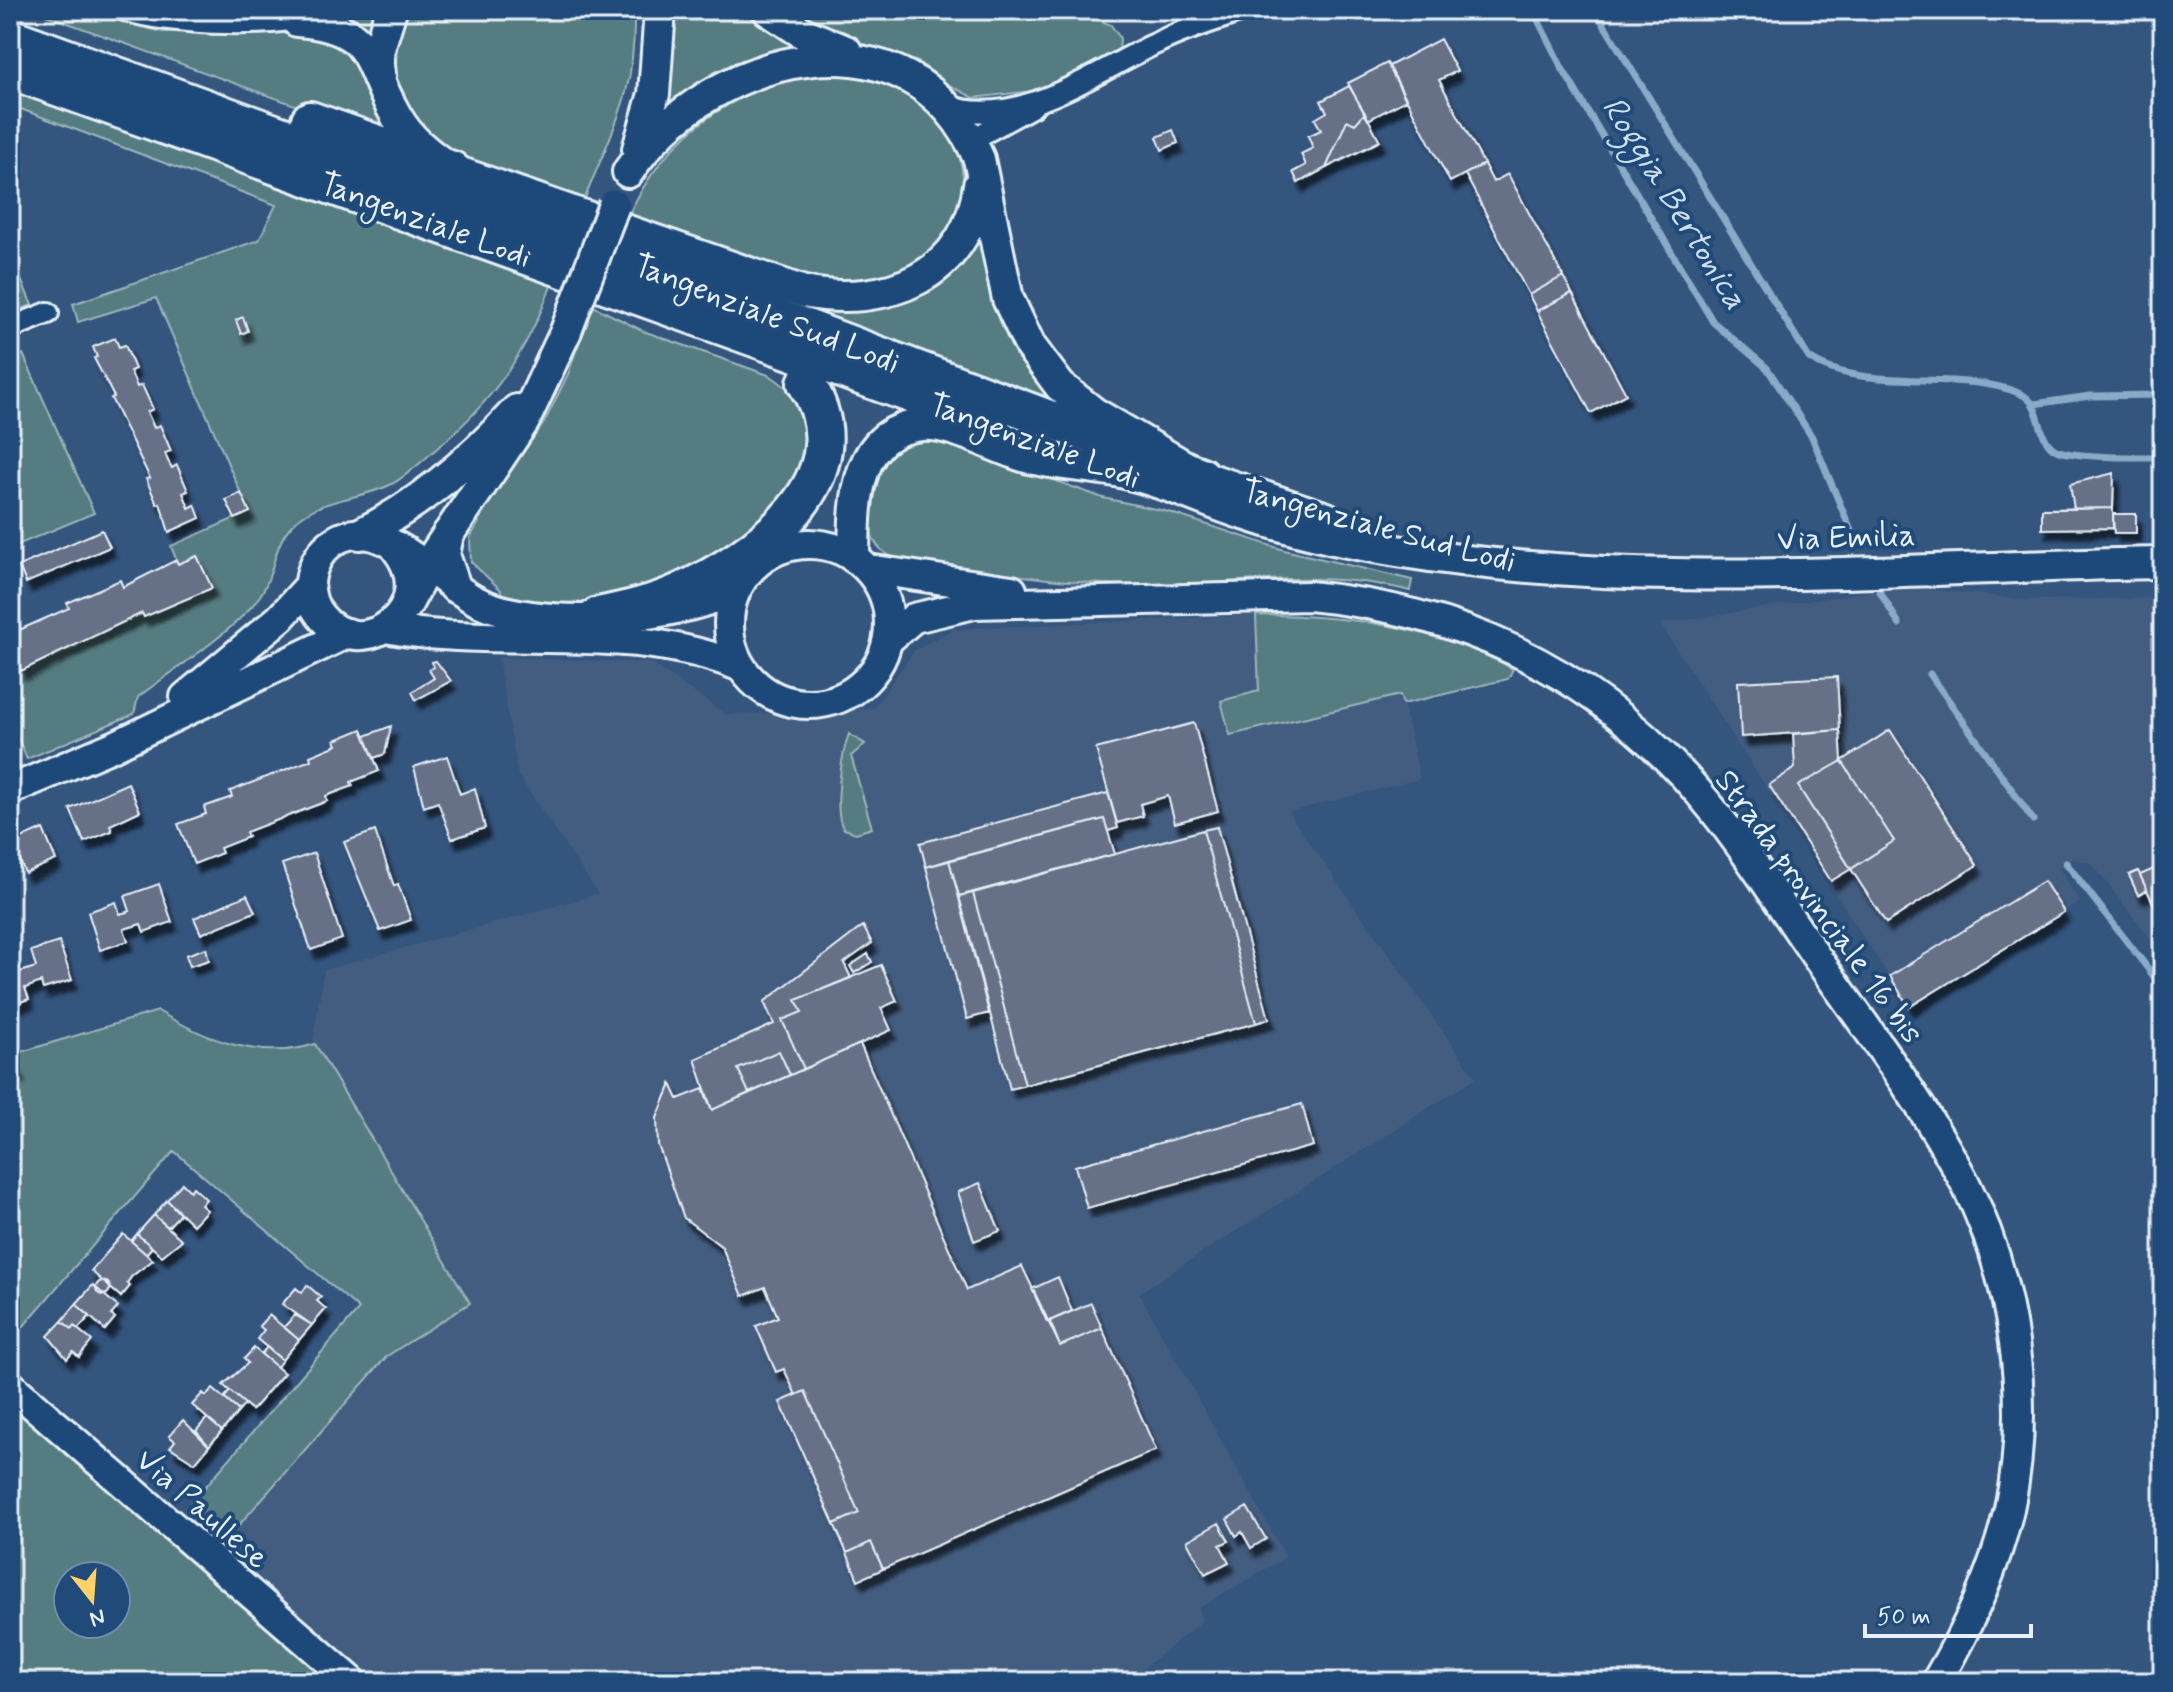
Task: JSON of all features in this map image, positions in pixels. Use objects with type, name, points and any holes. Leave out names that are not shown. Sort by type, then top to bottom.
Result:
[{"type":"highway","points":[[10,11],[452,170]]},
{"type":"highway","name":"Tangenziale Sud Lodi","points":[[10,37],[637,265],[1201,476]]},
{"type":"highway","name":"Tangenziale Lodi","points":[[10,70],[1128,473]]},
{"type":"highway","points":[[688,314],[735,351],[798,376],[827,409],[836,451],[832,481],[821,504],[790,546]]},
{"type":"highway","points":[[598,616],[680,592],[717,573],[788,518],[808,494],[824,457],[821,414],[806,383]]},
{"type":"main road","points":[[380,78],[378,52],[391,10]]},
{"type":"main road","points":[[310,585],[320,615],[332,627],[348,633],[373,633],[385,628],[407,604],[427,566],[504,455],[554,361],[642,139],[654,94],[660,10]]},
{"type":"main road","points":[[768,10],[803,33],[920,79],[949,106],[975,150],[1008,299],[1045,368],[1060,386],[1094,413],[1201,476]]},
{"type":"main road","points":[[297,21],[338,28],[360,42],[380,78],[391,107],[413,139],[452,170],[781,285],[830,297],[855,298],[907,286],[923,277],[950,253],[977,200],[975,150]]},
{"type":"main road","points":[[628,172],[658,132],[680,113],[747,74],[821,56],[867,58]]},
{"type":"main road","points":[[151,726],[280,618],[310,585],[319,555],[330,544],[360,534],[402,511],[458,467],[523,404],[554,361]]},
{"type":"main road","points":[[861,563],[855,500],[863,467],[885,441],[901,431],[921,425],[940,427],[1027,457],[1128,473]]},
{"type":"main road","name":"Tangenziale Lodi","points":[[1128,473],[1245,515],[1325,536],[1395,551],[1531,566]]},
{"type":"main road","name":"Tangenziale Sud Lodi","points":[[1201,476],[1353,526],[1531,566]]},
{"type":"main road","points":[[360,534],[375,536],[486,606],[514,615],[598,616],[687,609],[718,599],[738,587]]},
{"type":"main road","points":[[448,534],[444,555],[455,587]]},
{"type":"main road","points":[[812,544],[834,548],[861,563],[882,590],[889,614],[889,639],[872,675],[850,694],[828,703],[804,705],[781,700],[760,689],[741,667],[732,648],[729,628],[738,587],[751,568],[769,554],[790,546],[812,544]]},
{"type":"main road","points":[[396,549],[409,571],[407,604]]},
{"type":"main road","name":"Strada provinciale 16 bis","points":[[861,563],[1088,600]]},
{"type":"main road","name":"Via Emilia","points":[[1531,566],[1721,575],[2163,563]]},
{"type":"main road","name":"Strada provinciale 16 bis","points":[[889,639],[914,618],[950,608],[1088,600],[1309,596],[1398,608],[1498,642],[1571,680],[1655,747],[1724,825],[1937,1133],[1967,1186],[1988,1236],[2004,1294],[2015,1354],[2017,1406],[2009,1506],[1976,1607],[1936,1682]]},
{"type":"main road","points":[[385,628],[445,636],[652,643],[713,656],[741,667]]},
{"type":"main road","points":[[10,790],[114,746],[348,633]]},
{"type":"main road","name":"Via Paullese","points":[[10,1385],[353,1682]]},
{"type":"street","points":[[124,10],[185,21],[297,21],[327,10]]},
{"type":"street","points":[[975,150],[1043,100],[1160,41],[1244,10]]},
{"type":"street","points":[[949,106],[979,112],[1043,100]]},
{"type":"street","points":[[10,328],[48,313]]},
{"type":"shaded area","points":[[1903,586],[2027,600],[2163,598],[2163,954],[2091,863],[2072,859],[2059,868],[2080,902],[1909,1007],[1660,624]]},
{"type":"shaded area","points":[[1256,615],[1259,691],[1230,735],[1401,694],[1420,779],[1288,812],[1476,1078],[1139,1293],[1286,1557],[1199,1608],[1202,1621],[1127,1682],[376,1682],[218,1549],[387,1356],[470,1303],[313,1040],[324,970],[598,894],[518,775],[498,657],[651,663],[727,715],[874,708],[915,650],[953,629]]},
{"type":"shaded area","points":[[10,720],[27,759],[10,766]]},
{"type":"green space","points":[[32,10],[81,10],[162,32],[300,31],[349,47],[389,132],[386,138]]},
{"type":"green space","points":[[343,10],[381,10],[370,31],[346,17]]},
{"type":"green space","points":[[406,10],[634,10],[634,40],[627,89],[583,203],[453,159],[420,134],[395,80],[398,34]]},
{"type":"green space","points":[[669,10],[747,10],[803,45],[727,72],[658,115]]},
{"type":"green space","points":[[787,10],[1075,10],[1111,25],[1120,38],[1119,52],[1040,90],[974,98],[947,84],[918,62],[826,33]]},
{"type":"green space","points":[[850,71],[898,86],[939,118],[960,158],[964,182],[962,205],[938,250],[902,276],[840,288],[626,221],[643,188],[664,159],[688,134],[716,113],[778,83]]},
{"type":"green space","points":[[10,90],[552,283],[531,332],[506,375],[455,432],[392,484],[327,504],[292,525],[278,548],[263,591],[253,605],[223,634],[138,697],[134,714],[27,759],[10,720],[10,646],[21,671],[78,646],[76,641],[211,588],[197,556],[178,564],[171,546],[249,512],[156,298],[78,322],[73,304],[259,240],[276,205],[10,105]]},
{"type":"green space","points":[[978,232],[983,235],[1048,390],[1043,397],[808,311],[811,305],[868,309],[890,306],[908,299],[940,274]]},
{"type":"green space","points":[[10,254],[32,305],[10,314]]},
{"type":"green space","points":[[591,305],[643,331],[771,376],[798,402],[808,430],[804,458],[789,487],[767,514],[712,558],[666,584],[620,597],[572,603],[501,597],[501,590],[471,562],[470,538],[479,522],[474,515],[544,423],[569,372]]},
{"type":"green space","points":[[23,354],[94,513],[10,548],[10,360]]},
{"type":"green space","points":[[935,437],[1103,498],[1165,511],[1284,550],[1412,580],[1410,591],[1343,580],[1308,579],[1169,585],[1106,584],[903,561],[883,551],[871,534],[868,521],[870,492],[874,477],[889,453],[907,442]]},
{"type":"green space","points":[[1256,615],[1323,617],[1388,626],[1452,642],[1513,669],[1508,679],[1403,704],[1400,695],[1230,735],[1221,701],[1259,691]]},
{"type":"green space","points":[[849,734],[865,744],[851,756],[872,828],[856,833],[844,829],[840,821],[838,797]]},
{"type":"green space","points":[[158,1011],[234,1045],[274,1050],[315,1044],[470,1303],[387,1356],[218,1549],[187,1508],[359,1309],[174,1151],[10,1342],[10,1086],[21,1079],[11,1055]]},
{"type":"green space","points":[[10,1396],[335,1682],[10,1682]]},
{"type":"building","points":[[1440,39],[1457,71],[1439,80],[1484,164],[1450,182],[1389,66]]},
{"type":"building","points":[[1387,63],[1406,100],[1368,120],[1348,83]]},
{"type":"building","points":[[1349,86],[1365,113],[1355,124],[1347,120],[1326,168],[1298,183],[1293,172],[1306,165],[1301,154],[1313,148],[1308,136],[1321,130],[1315,119],[1327,112],[1321,101]]},
{"type":"building","points":[[1365,113],[1380,141],[1326,168],[1347,120],[1355,124]]},
{"type":"building","points":[[1173,130],[1178,143],[1162,150],[1157,137]]},
{"type":"building","points":[[1484,164],[1493,182],[1508,174],[1563,276],[1529,295],[1465,174]]},
{"type":"building","points":[[1563,276],[1572,293],[1537,311],[1529,295]]},
{"type":"building","points":[[1572,293],[1626,394],[1591,413],[1537,311]]},
{"type":"building","points":[[243,317],[248,331],[241,334],[236,320]]},
{"type":"building","points":[[115,338],[119,347],[125,345],[135,369],[130,371],[137,387],[142,385],[153,409],[147,412],[154,428],[160,425],[171,451],[165,453],[168,461],[172,468],[177,465],[188,491],[183,493],[189,508],[195,505],[200,518],[169,532],[160,503],[157,504],[146,479],[150,478],[94,358],[97,357],[93,347]]},
{"type":"building","points":[[2114,473],[2113,508],[2074,509],[2070,484]]},
{"type":"building","points":[[241,493],[250,512],[235,519],[226,500]]},
{"type":"building","points":[[2156,499],[2163,499],[2163,524],[2156,524]]},
{"type":"building","points":[[2113,508],[2113,528],[2042,529],[2042,509]]},
{"type":"building","points":[[2113,514],[2136,514],[2136,533],[2114,533]]},
{"type":"building","points":[[102,530],[110,547],[26,583],[19,566]]},
{"type":"building","points":[[197,556],[212,588],[144,617],[142,613],[21,671],[10,646],[10,634],[69,608],[67,603],[120,580],[123,587],[176,560],[178,564]]},
{"type":"building","points":[[436,661],[451,681],[416,700],[412,692],[434,678],[429,670],[434,667],[432,662]]},
{"type":"building","points":[[1837,677],[1840,730],[1741,737],[1738,682]]},
{"type":"building","points":[[1194,723],[1218,811],[1175,823],[1168,796],[1140,804],[1143,816],[1117,823],[1096,749]]},
{"type":"building","points":[[391,726],[385,754],[374,758],[365,736]]},
{"type":"building","points":[[362,729],[379,771],[351,782],[353,786],[326,796],[327,801],[246,832],[248,837],[220,848],[222,853],[194,864],[178,824],[206,814],[204,807],[232,797],[230,791],[311,760],[310,756],[337,745],[335,740]]},
{"type":"building","points":[[1840,730],[1842,761],[1798,786],[1851,869],[1831,881],[1769,785],[1795,768],[1793,734]]},
{"type":"building","points":[[1890,730],[1977,865],[1886,923],[1851,869],[1894,841],[1842,761]]},
{"type":"building","points":[[447,756],[460,794],[475,788],[485,828],[452,839],[438,802],[424,807],[414,767]]},
{"type":"building","points":[[1842,761],[1894,841],[1851,869],[1798,786]]},
{"type":"building","points":[[128,783],[140,811],[110,825],[112,831],[84,842],[70,809]]},
{"type":"building","points":[[1108,793],[1118,828],[1108,831],[1104,819],[926,867],[920,843]]},
{"type":"building","points":[[1104,819],[1115,854],[959,896],[949,860]]},
{"type":"building","points":[[1217,827],[1269,1019],[1256,1023],[1203,830]]},
{"type":"building","points":[[43,829],[56,860],[25,873],[12,842]]},
{"type":"building","points":[[1203,830],[1256,1023],[1025,1085],[973,893]]},
{"type":"building","points":[[375,831],[394,886],[398,884],[411,920],[380,931],[344,842]]},
{"type":"building","points":[[314,853],[342,939],[311,950],[282,864]]},
{"type":"building","points":[[949,860],[989,1013],[967,1019],[926,867]]},
{"type":"building","points":[[2163,865],[2163,924],[2140,875]]},
{"type":"building","points":[[2138,871],[2147,890],[2138,895],[2129,875]]},
{"type":"building","points":[[2044,881],[2064,912],[1909,1007],[1890,976]]},
{"type":"building","points":[[159,884],[172,922],[144,932],[141,924],[124,929],[128,941],[100,950],[88,912],[116,902],[120,914],[130,911],[125,896]]},
{"type":"building","points":[[973,893],[1025,1085],[1010,1089],[959,896]]},
{"type":"building","points":[[247,895],[255,912],[201,934],[194,918]]},
{"type":"building","points":[[863,926],[872,943],[844,963],[851,978],[796,1000],[802,1012],[782,1020],[804,1069],[790,1075],[779,1051],[738,1069],[749,1093],[712,1110],[695,1059],[774,1024],[764,1002]]},
{"type":"building","points":[[59,942],[72,980],[43,989],[41,982],[25,988],[29,999],[10,1005],[10,962],[16,960],[20,972],[36,967],[31,951]]},
{"type":"building","points":[[206,948],[209,960],[190,966],[186,955]]},
{"type":"building","points":[[868,954],[872,962],[854,973],[850,966]]},
{"type":"building","points":[[881,965],[897,1001],[881,1008],[891,1030],[804,1069],[782,1020],[802,1012],[796,1000]]},
{"type":"building","points":[[860,1044],[967,1290],[1022,1266],[1060,1346],[1102,1328],[1156,1450],[883,1569],[871,1542],[847,1553],[834,1524],[859,1513],[805,1391],[796,1395],[784,1369],[776,1372],[756,1326],[778,1317],[765,1287],[743,1296],[722,1247],[684,1218],[658,1145],[657,1118],[671,1084],[678,1099],[703,1089],[712,1110]]},
{"type":"building","points":[[779,1051],[790,1075],[749,1093],[738,1069]]},
{"type":"building","points":[[10,1054],[19,1073],[11,1078],[10,1076]]},
{"type":"building","points":[[1302,1104],[1313,1146],[1087,1208],[1075,1166]]},
{"type":"building","points":[[182,1183],[190,1191],[193,1187],[206,1199],[201,1205],[207,1210],[193,1225],[167,1200]]},
{"type":"building","points":[[980,1183],[1000,1231],[974,1241],[958,1192]]},
{"type":"building","points":[[167,1200],[180,1214],[168,1227],[154,1215]]},
{"type":"building","points":[[154,1215],[182,1240],[162,1256],[137,1234]]},
{"type":"building","points":[[123,1234],[153,1260],[132,1276],[127,1283],[130,1286],[121,1297],[91,1271]]},
{"type":"building","points":[[137,1234],[152,1247],[146,1254],[131,1241]]},
{"type":"building","points":[[1058,1277],[1072,1311],[1047,1322],[1032,1289]]},
{"type":"building","points":[[103,1281],[110,1288],[103,1295],[96,1288]]},
{"type":"building","points":[[93,1285],[118,1307],[111,1315],[115,1318],[105,1330],[76,1304]]},
{"type":"building","points":[[307,1285],[321,1297],[317,1301],[326,1309],[312,1325],[282,1304],[296,1288],[302,1293]]},
{"type":"building","points":[[1091,1303],[1102,1328],[1060,1346],[1050,1321]]},
{"type":"building","points":[[76,1304],[90,1316],[78,1329],[74,1326],[72,1329],[62,1321]]},
{"type":"building","points":[[269,1315],[299,1340],[282,1360],[257,1339],[264,1330],[259,1326]]},
{"type":"building","points":[[295,1315],[312,1325],[299,1340],[284,1327]]},
{"type":"building","points":[[62,1321],[72,1329],[74,1326],[92,1341],[79,1357],[73,1352],[67,1359],[48,1336]]},
{"type":"building","points":[[267,1347],[282,1360],[277,1367],[261,1354]]},
{"type":"building","points":[[254,1348],[284,1373],[252,1410],[223,1385],[248,1363],[244,1359]]},
{"type":"building","points":[[213,1389],[239,1411],[222,1431],[192,1405],[203,1393],[206,1396]]},
{"type":"building","points":[[230,1391],[245,1404],[239,1411],[224,1398]]},
{"type":"building","points":[[805,1391],[859,1513],[834,1524],[780,1402]]},
{"type":"building","points":[[207,1418],[222,1431],[209,1446],[196,1431]]},
{"type":"building","points":[[183,1420],[209,1446],[195,1463],[170,1447],[175,1441],[169,1436]]},
{"type":"building","points":[[1247,1507],[1266,1539],[1251,1548],[1242,1532],[1236,1536],[1227,1519]]},
{"type":"building","points":[[1219,1523],[1229,1541],[1220,1545],[1229,1562],[1205,1574],[1187,1541]]},
{"type":"building","points":[[871,1542],[883,1569],[858,1580],[847,1553]]},
{"type":"waterway","name":"Roggia Bertonica","points":[[1533,10],[1562,68],[1713,322],[1767,368],[1812,437],[1854,538]]},
{"type":"waterway","points":[[1595,10],[1809,358],[1831,369],[1856,375],[1995,386],[2027,398],[2036,411],[2047,442],[2061,452],[2106,457],[2163,457]]},
{"type":"waterway","points":[[2034,404],[2090,396],[2163,395]]},
{"type":"waterway","points":[[1880,592],[1899,624]]},
{"type":"waterway","points":[[1930,674],[2033,820]]},
{"type":"waterway","points":[[2066,863],[2163,988]]}]
